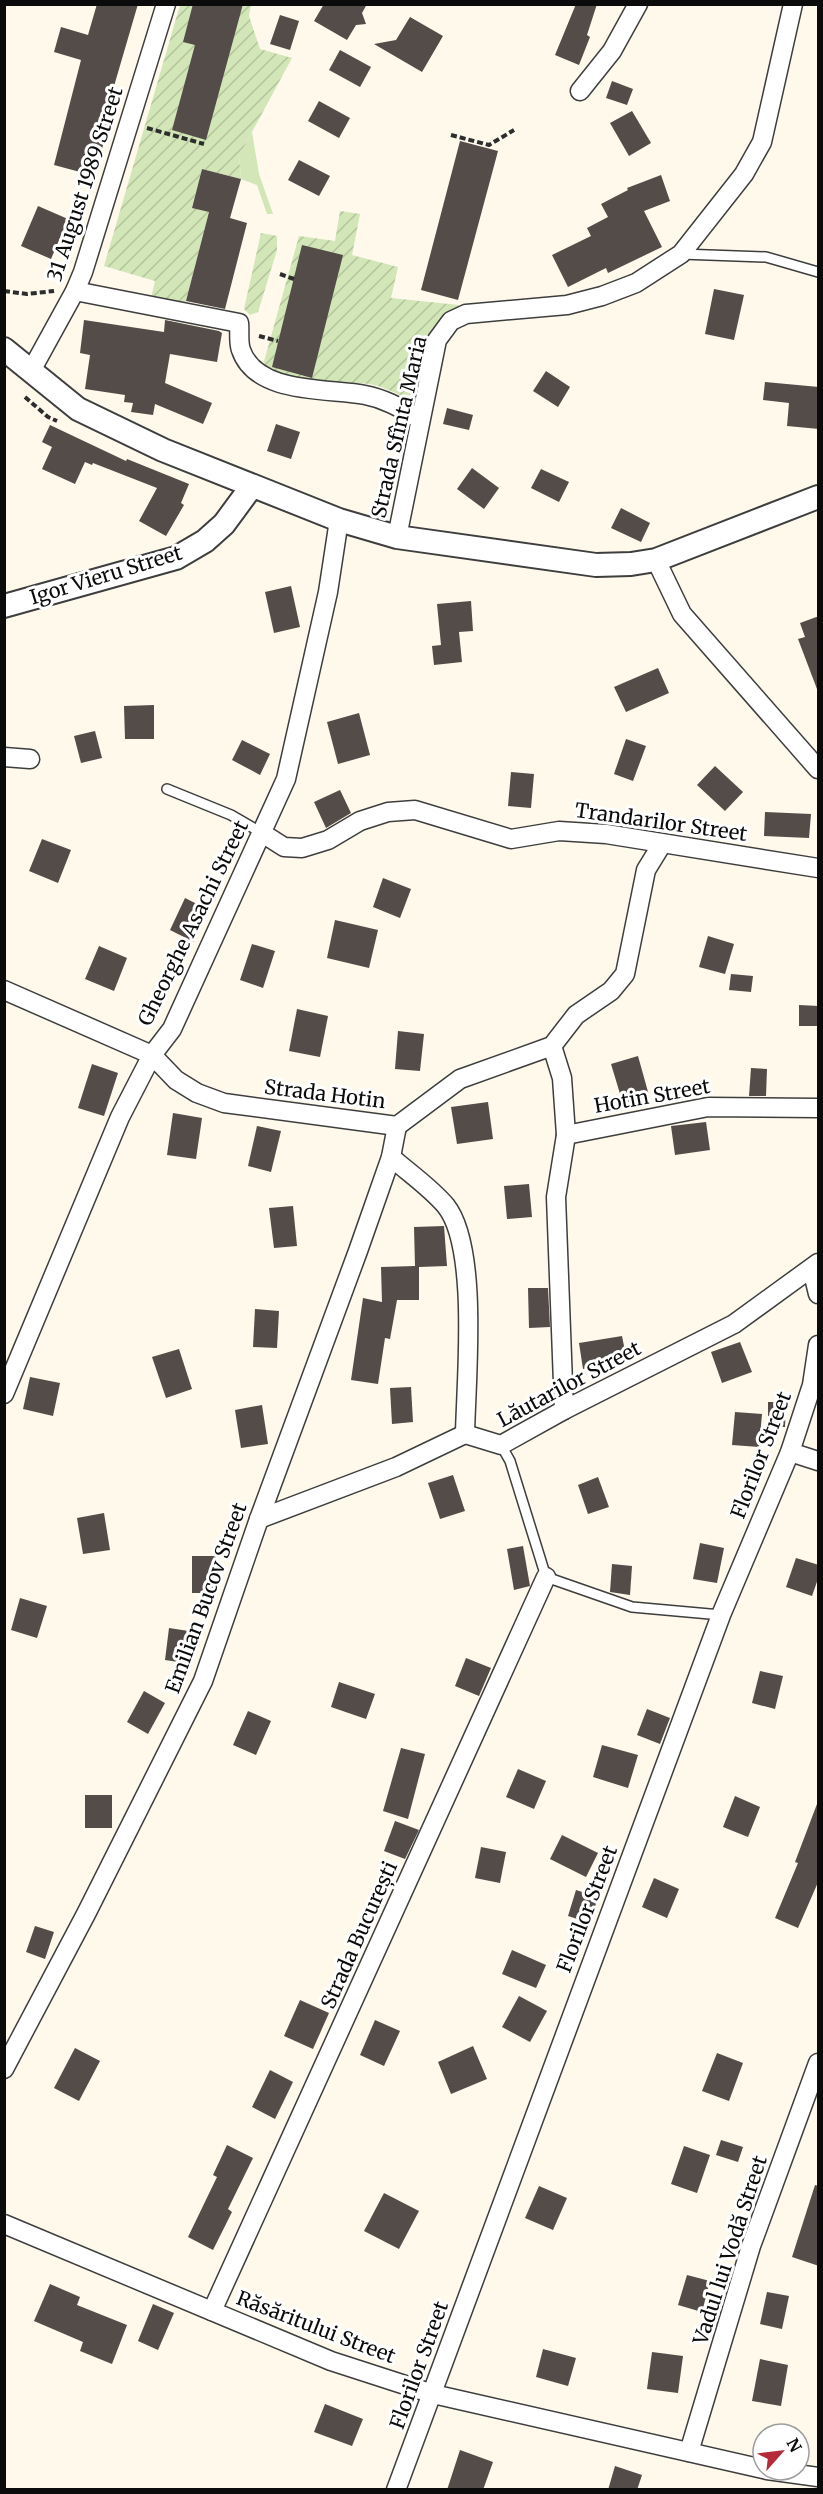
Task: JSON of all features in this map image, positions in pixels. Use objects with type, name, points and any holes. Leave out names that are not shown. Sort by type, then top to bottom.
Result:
[{"type":"street","name":"31 August 1989 Street","points":[[31,371],[75,291],[166,4]]},
{"type":"street","points":[[580,91],[612,51],[638,4]]},
{"type":"street","name":"Strada Sfînta Maria","points":[[398,537],[437,340],[451,321],[466,315],[567,305],[602,296],[636,283],[681,254],[744,174],[762,142],[793,4]]},
{"type":"street","points":[[75,291],[239,322],[241,349],[249,365],[276,382],[318,391],[364,394],[387,400],[420,419]]},
{"type":"street","points":[[4,349],[78,409],[163,450],[339,519],[398,537],[596,565],[631,564],[656,560],[819,497]]},
{"type":"street","name":"Igor Vieru Street","points":[[4,606],[176,558],[205,541],[224,524],[252,486]]},
{"type":"street","name":"Gheorghe Asachi Street","points":[[4,1394],[120,1118],[152,1055],[172,1029],[286,778],[328,592],[339,519]]},
{"type":"street","points":[[656,560],[682,614],[819,769]]},
{"type":"street","points":[[4,757],[30,759]]},
{"type":"street","name":"Trandarilor Street","points":[[262,833],[284,847],[302,848],[328,840],[360,821],[388,812],[415,810],[512,839],[559,831],[606,834],[819,868]]},
{"type":"street","points":[[564,1410],[556,1197],[566,1135],[562,1078],[552,1046],[576,1015],[611,991],[624,974],[646,870],[662,844]]},
{"type":"street","name":"Strada Hotin","points":[[4,990],[152,1055],[176,1080],[197,1093],[224,1103],[398,1126],[460,1079],[552,1046]]},
{"type":"street","name":"Hotin Street","points":[[566,1135],[708,1107],[819,1108]]},
{"type":"street","name":"Emilian Bucov Street","points":[[4,2069],[86,1914],[203,1681],[259,1519],[391,1157],[398,1126]]},
{"type":"street","points":[[259,1519],[396,1467],[465,1434],[468,1340],[465,1268],[460,1237],[447,1208],[391,1157]]},
{"type":"street","points":[[815,1266],[819,1294]]},
{"type":"street","name":"Lăutarilor Street","points":[[465,1434],[501,1445],[564,1410],[734,1324],[815,1266]]},
{"type":"street","name":"Florilor Street","points":[[396,2490],[549,2074],[722,1615],[790,1452],[812,1385],[819,1345]]},
{"type":"street","points":[[790,1452],[819,1461]]},
{"type":"street","name":"Strada București","points":[[212,2312],[546,1577]]},
{"type":"street","name":"Vadul lui Vodă Street","points":[[689,2452],[751,2246],[819,2063]]},
{"type":"street","name":"Răsăritului Street","points":[[4,2224],[331,2361],[433,2394],[751,2467]]},
{"type":"lane","points":[[681,254],[766,257],[819,272]]},
{"type":"lane","points":[[167,789],[231,815],[262,833]]},
{"type":"lane","points":[[501,1445],[510,1461],[546,1577],[632,1607],[722,1615]]},
{"type":"path","points":[[129,123],[204,144]]},
{"type":"path","points":[[451,135],[489,145],[514,130]]},
{"type":"path","points":[[280,274],[294,279]]},
{"type":"path","points":[[259,336],[278,341]]},
{"type":"green space","points":[[180,5],[251,5],[249,16],[260,49],[292,58],[239,156],[241,179],[202,169],[192,207],[209,212],[185,305],[151,298],[155,281],[104,266]]},
{"type":"green space","points":[[252,132],[259,174],[273,214],[267,214],[257,185],[241,179],[239,156]]},
{"type":"green space","points":[[340,211],[360,214],[352,255],[398,267],[391,298],[459,305],[426,341],[413,401],[374,385],[285,379],[263,365],[299,236],[335,241]]},
{"type":"green space","points":[[261,233],[277,236],[277,250],[258,312],[250,315],[244,309]]},
{"type":"building","points":[[97,4],[138,4],[112,93],[116,95],[95,176],[54,165],[81,60],[54,52],[61,27],[88,35]]},
{"type":"building","points":[[193,4],[243,4],[206,140],[172,130],[195,45],[183,42]]},
{"type":"building","points":[[324,4],[367,4],[362,13],[366,24],[356,25],[347,40],[314,21]]},
{"type":"building","points":[[576,4],[597,4],[587,35],[590,37],[579,65],[555,55]]},
{"type":"building","points":[[280,15],[299,21],[290,50],[270,44]]},
{"type":"building","points":[[410,17],[443,36],[422,72],[374,44],[396,40]]},
{"type":"building","points":[[340,50],[371,67],[360,87],[329,70]]},
{"type":"building","points":[[612,81],[633,89],[627,105],[606,98]]},
{"type":"building","points":[[319,101],[350,118],[339,138],[308,121]]},
{"type":"building","points":[[632,111],[651,143],[629,156],[610,123]]},
{"type":"building","points":[[460,141],[498,151],[458,300],[421,290]]},
{"type":"building","points":[[299,160],[330,176],[319,196],[288,180]]},
{"type":"building","points":[[202,169],[241,179],[230,218],[247,223],[225,309],[186,301],[209,212],[192,208]]},
{"type":"building","points":[[661,175],[670,201],[644,211],[662,247],[608,273],[606,268],[568,287],[552,255],[591,236],[587,228],[608,217],[601,204],[628,190],[627,188]]},
{"type":"building","points":[[38,206],[68,219],[51,259],[21,246]]},
{"type":"building","points":[[302,245],[343,255],[312,378],[272,367]]},
{"type":"building","points":[[714,289],[744,295],[734,340],[705,334]]},
{"type":"building","points":[[84,320],[164,332],[165,320],[222,333],[217,362],[170,354],[165,383],[212,403],[203,424],[155,404],[153,415],[131,412],[133,403],[124,402],[125,395],[85,389],[90,355],[80,353]]},
{"type":"building","points":[[546,371],[570,387],[558,407],[533,391]]},
{"type":"building","points":[[765,382],[819,387],[819,429],[787,426],[789,403],[763,400]]},
{"type":"building","points":[[447,408],[473,415],[469,430],[443,424]]},
{"type":"building","points":[[276,424],[300,432],[291,459],[267,451]]},
{"type":"building","points":[[50,425],[126,461],[127,459],[189,484],[181,503],[184,505],[166,536],[139,521],[157,488],[93,463],[92,465],[85,462],[75,484],[42,469],[52,447],[42,442]]},
{"type":"building","points":[[472,468],[499,488],[484,509],[457,489]]},
{"type":"building","points":[[541,469],[569,482],[559,502],[531,488]]},
{"type":"building","points":[[621,508],[650,523],[641,542],[611,528]]},
{"type":"building","points":[[291,586],[300,627],[274,633],[265,592]]},
{"type":"building","points":[[471,601],[473,631],[459,632],[462,662],[434,665],[432,646],[441,645],[437,604]]},
{"type":"building","points":[[819,616],[819,689],[817,689],[798,639],[805,637],[800,623]]},
{"type":"building","points":[[658,668],[669,693],[626,712],[614,687]]},
{"type":"building","points":[[154,705],[154,739],[125,739],[124,706]]},
{"type":"building","points":[[359,713],[370,755],[338,764],[327,722]]},
{"type":"building","points":[[95,731],[102,758],[81,763],[74,736]]},
{"type":"building","points":[[626,739],[646,746],[633,781],[614,774]]},
{"type":"building","points":[[242,740],[270,754],[260,775],[232,760]]},
{"type":"building","points":[[715,766],[743,792],[725,811],[697,785]]},
{"type":"building","points":[[511,772],[534,774],[531,808],[508,806]]},
{"type":"building","points":[[340,790],[351,813],[326,828],[314,802]]},
{"type":"building","points":[[765,812],[811,814],[809,838],[764,836]]},
{"type":"building","points":[[42,839],[71,850],[58,883],[29,871]]},
{"type":"building","points":[[383,878],[411,889],[400,918],[373,907]]},
{"type":"building","points":[[185,898],[209,910],[194,942],[170,930]]},
{"type":"building","points":[[335,920],[378,930],[369,968],[327,958]]},
{"type":"building","points":[[708,936],[734,944],[725,974],[699,967]]},
{"type":"building","points":[[252,944],[275,951],[263,988],[240,980]]},
{"type":"building","points":[[99,946],[127,958],[114,991],[85,979]]},
{"type":"building","points":[[731,974],[753,976],[751,992],[729,990]]},
{"type":"building","points":[[799,1005],[819,1006],[819,1026],[799,1026]]},
{"type":"building","points":[[297,1009],[328,1016],[320,1057],[289,1051]]},
{"type":"building","points":[[398,1031],[424,1034],[420,1071],[395,1069]]},
{"type":"building","points":[[638,1056],[650,1099],[624,1107],[611,1064]]},
{"type":"building","points":[[92,1064],[118,1073],[104,1116],[78,1108]]},
{"type":"building","points":[[751,1068],[767,1069],[766,1096],[749,1096]]},
{"type":"building","points":[[488,1102],[493,1139],[457,1144],[451,1107]]},
{"type":"building","points":[[173,1113],[202,1118],[196,1159],[167,1155]]},
{"type":"building","points":[[706,1122],[710,1150],[675,1155],[671,1126]]},
{"type":"building","points":[[257,1126],[281,1131],[271,1172],[248,1166]]},
{"type":"building","points":[[529,1184],[532,1217],[507,1219],[504,1186]]},
{"type":"building","points":[[293,1206],[297,1246],[274,1248],[269,1208]]},
{"type":"building","points":[[444,1226],[447,1266],[419,1267],[419,1300],[397,1300],[390,1339],[385,1338],[378,1384],[351,1380],[363,1298],[382,1302],[381,1267],[415,1266],[414,1227]]},
{"type":"building","points":[[528,1288],[548,1288],[550,1327],[529,1328]]},
{"type":"building","points":[[255,1309],[279,1311],[277,1348],[253,1347]]},
{"type":"building","points":[[622,1336],[627,1361],[583,1369],[579,1343]]},
{"type":"building","points":[[740,1342],[752,1372],[722,1383],[711,1352]]},
{"type":"building","points":[[179,1349],[192,1389],[166,1398],[152,1357]]},
{"type":"building","points":[[30,1377],[60,1383],[53,1416],[23,1409]]},
{"type":"building","points":[[411,1387],[413,1422],[392,1424],[390,1388]]},
{"type":"building","points":[[768,1402],[786,1402],[785,1427],[768,1427]]},
{"type":"building","points":[[262,1405],[268,1444],[241,1448],[235,1410]]},
{"type":"building","points":[[735,1412],[762,1414],[759,1447],[732,1445]]},
{"type":"building","points":[[453,1475],[465,1511],[440,1519],[428,1483]]},
{"type":"building","points":[[598,1477],[609,1507],[588,1514],[578,1485]]},
{"type":"building","points":[[104,1513],[110,1550],[83,1554],[77,1518]]},
{"type":"building","points":[[700,1543],[724,1548],[717,1583],[693,1579]]},
{"type":"building","points":[[523,1546],[530,1586],[514,1590],[507,1549]]},
{"type":"building","points":[[192,1556],[216,1556],[216,1593],[192,1593]]},
{"type":"building","points":[[796,1558],[819,1565],[819,1576],[812,1596],[786,1587]]},
{"type":"building","points":[[612,1564],[632,1566],[630,1595],[610,1592]]},
{"type":"building","points":[[20,1598],[47,1606],[37,1638],[11,1630]]},
{"type":"building","points":[[169,1628],[195,1632],[191,1664],[165,1660]]},
{"type":"building","points":[[466,1658],[491,1668],[479,1696],[455,1686]]},
{"type":"building","points":[[760,1671],[783,1676],[775,1709],[752,1703]]},
{"type":"building","points":[[339,1682],[375,1694],[366,1719],[331,1707]]},
{"type":"building","points":[[144,1691],[165,1703],[148,1734],[127,1722]]},
{"type":"building","points":[[647,1709],[670,1718],[660,1744],[637,1735]]},
{"type":"building","points":[[248,1711],[271,1721],[256,1755],[233,1745]]},
{"type":"building","points":[[602,1745],[638,1755],[628,1788],[593,1777]]},
{"type":"building","points":[[401,1748],[425,1754],[408,1819],[383,1811]]},
{"type":"building","points":[[518,1769],[546,1781],[534,1809],[506,1797]]},
{"type":"building","points":[[85,1795],[112,1795],[112,1828],[85,1828]]},
{"type":"building","points":[[735,1796],[760,1807],[748,1837],[723,1827]]},
{"type":"building","points":[[817,1804],[819,1880],[798,1928],[775,1918],[798,1863],[795,1862]]},
{"type":"building","points":[[395,1821],[419,1830],[405,1859],[384,1851]]},
{"type":"building","points":[[562,1835],[598,1853],[586,1877],[550,1859]]},
{"type":"building","points":[[481,1847],[506,1852],[500,1883],[475,1878]]},
{"type":"building","points":[[654,1878],[679,1889],[667,1918],[642,1907]]},
{"type":"building","points":[[576,1890],[598,1897],[590,1923],[568,1916]]},
{"type":"building","points":[[35,1926],[54,1932],[45,1959],[26,1952]]},
{"type":"building","points":[[512,1950],[546,1965],[536,1988],[502,1974]]},
{"type":"building","points":[[519,1996],[547,2011],[530,2042],[502,2027]]},
{"type":"building","points":[[300,2000],[329,2013],[313,2049],[284,2036]]},
{"type":"building","points":[[375,2020],[400,2031],[384,2066],[360,2055]]},
{"type":"building","points":[[473,2046],[487,2079],[451,2094],[438,2062]]},
{"type":"building","points":[[75,2048],[100,2061],[79,2101],[54,2088]]},
{"type":"building","points":[[717,2053],[743,2063],[729,2101],[702,2091]]},
{"type":"building","points":[[270,2070],[293,2082],[275,2119],[252,2107]]},
{"type":"building","points":[[721,2140],[743,2147],[738,2162],[716,2155]]},
{"type":"building","points":[[227,2145],[253,2158],[228,2209],[232,2212],[213,2250],[188,2237],[217,2177],[213,2175]]},
{"type":"building","points":[[684,2146],[710,2155],[697,2193],[671,2184]]},
{"type":"building","points":[[815,2185],[819,2186],[819,2266],[792,2257]]},
{"type":"building","points":[[539,2186],[567,2198],[553,2230],[525,2218]]},
{"type":"building","points":[[384,2193],[419,2211],[399,2249],[364,2231]]},
{"type":"building","points":[[687,2275],[710,2281],[702,2312],[678,2305]]},
{"type":"building","points":[[50,2284],[80,2297],[77,2305],[127,2325],[112,2364],[80,2351],[83,2342],[34,2321]]},
{"type":"building","points":[[767,2292],[789,2296],[782,2329],[760,2324]]},
{"type":"building","points":[[153,2304],[174,2313],[158,2350],[138,2341]]},
{"type":"building","points":[[543,2349],[576,2358],[568,2386],[536,2377]]},
{"type":"building","points":[[652,2352],[683,2356],[678,2393],[647,2389]]},
{"type":"building","points":[[760,2359],[788,2365],[781,2406],[752,2401]]},
{"type":"building","points":[[325,2404],[363,2419],[352,2446],[314,2432]]},
{"type":"building","points":[[460,2450],[493,2462],[483,2490],[447,2490]]},
{"type":"building","points":[[615,2466],[642,2475],[637,2490],[608,2490]]}]
